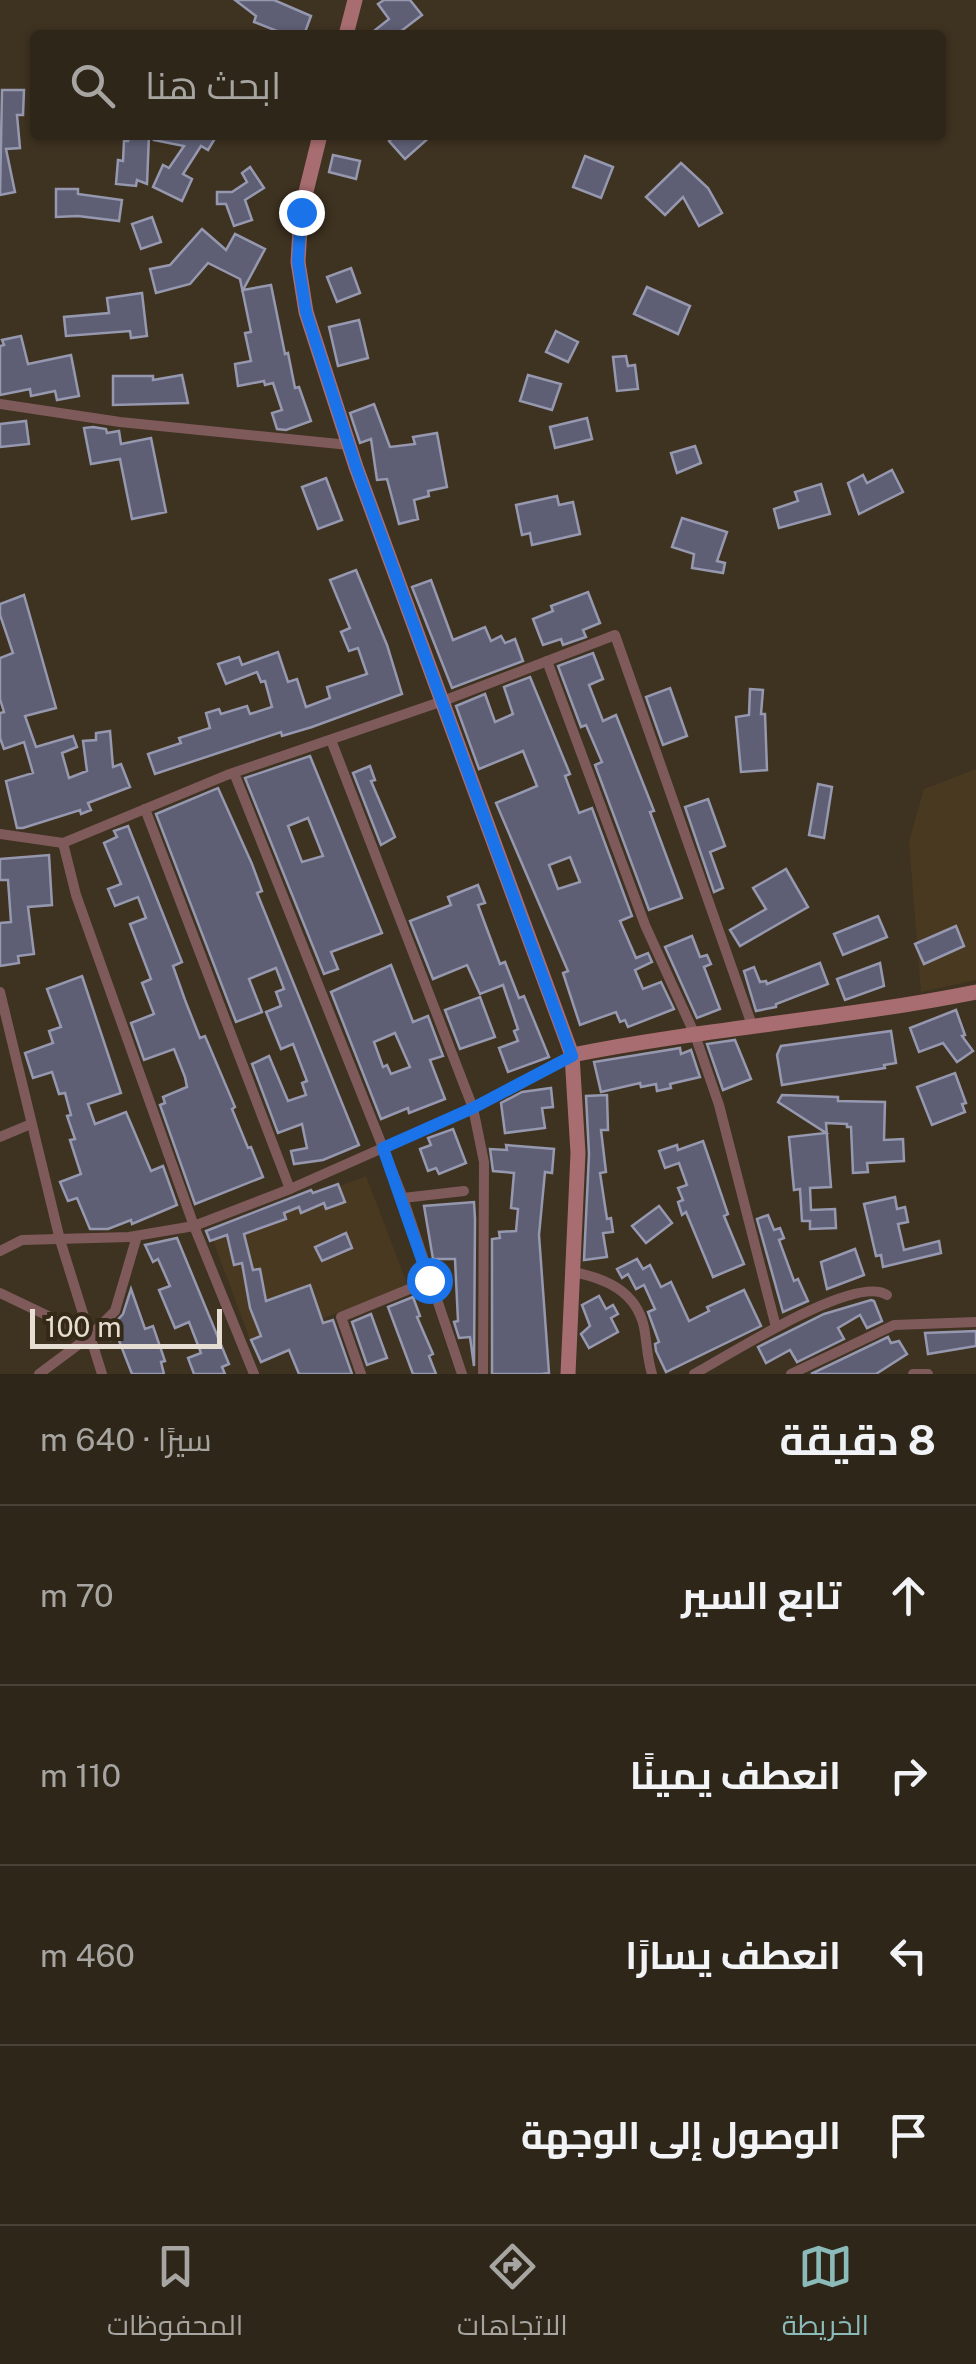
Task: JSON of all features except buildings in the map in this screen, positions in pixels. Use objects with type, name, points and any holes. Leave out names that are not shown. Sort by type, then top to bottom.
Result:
[{"type":"main road","points":[[347,30],[355,0]]},
{"type":"main road","points":[[319,140],[301,212],[298,262],[306,312],[349,446],[572,1056],[578,1153],[568,1374]]},
{"type":"main road","points":[[572,1056],[976,992]]},
{"type":"street","points":[[0,404],[120,422],[349,446]]},
{"type":"street","points":[[0,834],[63,843],[234,772],[443,702],[615,635],[754,1028]]},
{"type":"street","points":[[547,661],[645,925],[695,1035],[719,1105],[776,1327]]},
{"type":"street","points":[[331,740],[473,1108],[484,1162],[483,1374]]},
{"type":"street","points":[[234,772],[403,1198],[462,1374]]},
{"type":"street","points":[[145,809],[290,1190]]},
{"type":"street","points":[[63,843],[76,895],[194,1226],[254,1374]]},
{"type":"street","points":[[0,994],[60,1240],[102,1374]]},
{"type":"street","points":[[0,1251],[22,1240],[137,1236],[194,1226],[290,1190],[473,1108],[572,1056]]},
{"type":"street","points":[[0,1137],[31,1124]]},
{"type":"street","points":[[403,1198],[464,1191]]},
{"type":"street","points":[[39,1374],[90,1336],[115,1311],[137,1236]]},
{"type":"street","points":[[572,1272],[599,1277],[617,1286],[635,1306],[644,1327],[644,1348],[652,1374]]},
{"type":"street","points":[[362,1374],[341,1317],[429,1280]]},
{"type":"street","points":[[694,1374],[776,1327],[868,1288],[887,1295]]},
{"type":"street","points":[[0,1293],[90,1336]]},
{"type":"street","points":[[791,1374],[894,1325],[976,1322]]},
{"type":"street","points":[[912,1374],[928,1374]]},
{"type":"shaded area","points":[[976,769],[976,980],[921,992],[909,841],[924,789]]},
{"type":"shaded area","points":[[366,1176],[408,1286],[252,1345],[211,1235]]},
{"type":"route","points":[[301,212],[298,262],[306,312],[356,467],[572,1056],[473,1108],[383,1148],[429,1280]]}]
